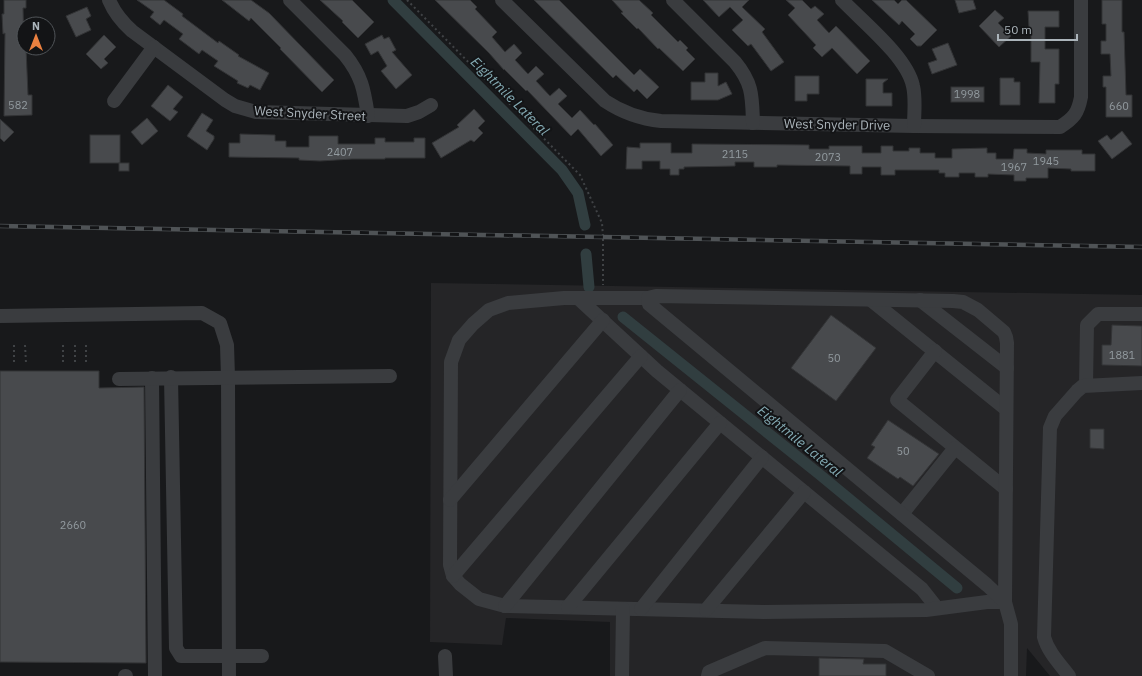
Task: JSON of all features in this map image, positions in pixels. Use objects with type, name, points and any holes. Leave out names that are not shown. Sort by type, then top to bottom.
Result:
[{"type":"street","name":"West Snyder Street","points":[[109,0],[111,6],[122,21],[132,31],[235,106],[256,112],[407,116],[419,112],[431,105]]},
{"type":"street","points":[[290,0],[346,55],[354,65],[363,86],[368,116]]},
{"type":"street","name":"West Snyder Drive","points":[[502,0],[605,101],[626,114],[649,120],[914,126],[1060,127],[1071,120],[1079,109],[1081,97],[1081,0]]},
{"type":"street","points":[[673,0],[735,62],[743,72],[749,83],[752,94],[753,123]]},
{"type":"street","points":[[842,0],[895,53],[903,63],[913,86],[915,99],[914,126]]},
{"type":"street","points":[[114,101],[154,47]]},
{"type":"street","points":[[1005,602],[987,602],[926,610],[764,612],[505,606],[479,599],[452,576],[450,565],[451,362],[459,340],[473,324],[489,310],[508,303],[564,298],[648,298],[656,296],[920,300],[964,302],[978,310],[1004,332],[1006,337],[1005,602],[1011,624],[1011,676]]},
{"type":"street","points":[[578,298],[680,390],[922,589],[937,608]]},
{"type":"street","points":[[648,298],[649,304],[987,585],[1005,602]]},
{"type":"street","points":[[872,300],[1006,409]]},
{"type":"street","points":[[920,300],[1007,368]]},
{"type":"street","points":[[0,316],[202,313],[220,323],[227,345],[228,377],[229,676]]},
{"type":"street","points":[[1086,386],[1086,325],[1098,314],[1142,314]]},
{"type":"street","points":[[450,500],[603,320]]},
{"type":"street","points":[[935,351],[896,400],[1006,489]]},
{"type":"street","points":[[452,576],[641,356]]},
{"type":"street","points":[[119,379],[171,377],[390,376]]},
{"type":"street","points":[[171,377],[176,648],[181,656],[262,656]]},
{"type":"street","points":[[152,378],[155,676]]},
{"type":"street","points":[[1070,676],[1046,645],[1044,637],[1050,428],[1055,416],[1076,391],[1083,386],[1142,383]]},
{"type":"street","points":[[505,606],[680,390]]},
{"type":"street","points":[[568,608],[720,423]]},
{"type":"street","points":[[902,514],[955,448]]},
{"type":"street","points":[[641,609],[762,458]]},
{"type":"street","points":[[706,610],[804,492]]},
{"type":"street","points":[[622,676],[623,609]]},
{"type":"street","points":[[708,676],[709,672],[765,648],[885,651],[928,676]]},
{"type":"street","points":[[445,656],[446,676]]},
{"type":"path","points":[[407,0],[580,175],[602,223],[603,286]]},
{"type":"path","points":[[14,345],[14,363]]},
{"type":"path","points":[[26,345],[26,363]]},
{"type":"path","points":[[63,345],[63,363]]},
{"type":"path","points":[[75,345],[75,363]]},
{"type":"path","points":[[86,345],[86,363]]},
{"type":"shaded area","points":[[431,283],[1142,295],[1142,676],[1050,676],[1027,648],[1026,676],[610,676],[610,622],[506,618],[502,645],[430,642]]},
{"type":"building","points":[[4,0],[26,0],[26,8],[23,8],[23,16],[16,16],[16,56],[26,56],[28,95],[32,95],[32,115],[4,116],[5,33],[3,34],[2,14],[4,14]]},
{"type":"building","points":[[137,0],[164,0],[183,14],[182,16],[218,43],[219,41],[239,55],[238,56],[269,73],[260,90],[250,85],[248,88],[237,83],[238,81],[214,66],[218,61],[202,50],[199,54],[179,39],[183,34],[164,20],[160,25],[150,17],[154,12]]},
{"type":"building","points":[[222,0],[251,0],[269,13],[334,80],[322,92],[251,18],[249,21]]},
{"type":"building","points":[[320,0],[352,0],[374,22],[358,38],[342,22],[343,21]]},
{"type":"building","points":[[435,0],[470,0],[477,7],[475,9],[497,32],[492,37],[505,52],[514,44],[522,53],[515,60],[528,74],[536,66],[544,74],[536,81],[550,96],[559,88],[567,96],[558,104],[572,118],[580,110],[594,125],[595,124],[613,145],[601,156],[578,129],[571,136],[527,90],[526,91],[504,70],[489,53]]},
{"type":"building","points":[[534,0],[559,0],[634,75],[640,69],[659,87],[647,99],[637,89],[634,92],[616,75],[613,78]]},
{"type":"building","points":[[612,0],[639,0],[653,13],[651,15],[678,42],[680,40],[688,48],[686,50],[695,59],[683,71],[621,13],[623,12]]},
{"type":"building","points":[[703,0],[749,0],[742,7],[765,29],[762,32],[784,62],[771,71],[751,44],[748,46],[732,30],[743,20],[730,7],[719,17]]},
{"type":"building","points":[[786,0],[802,0],[811,9],[815,6],[824,14],[817,20],[829,33],[836,26],[870,61],[857,74],[832,48],[822,57],[813,48],[816,45],[788,15],[795,8]]},
{"type":"building","points":[[872,0],[894,0],[898,4],[902,0],[906,0],[937,30],[921,46],[917,46],[910,39],[915,34],[902,21],[899,25]]},
{"type":"building","points":[[955,0],[973,0],[976,9],[959,13]]},
{"type":"building","points":[[1102,0],[1122,0],[1122,32],[1124,32],[1126,95],[1132,95],[1132,117],[1106,117],[1106,87],[1103,87],[1103,76],[1111,76],[1110,54],[1101,54],[1101,41],[1106,41],[1106,24],[1102,24]]},
{"type":"building","points":[[87,7],[91,16],[86,19],[91,30],[76,37],[66,16]]},
{"type":"building","points":[[995,10],[1004,18],[998,23],[1011,36],[999,47],[979,26]]},
{"type":"building","points":[[1028,11],[1059,11],[1059,27],[1045,27],[1045,49],[1059,49],[1059,84],[1055,84],[1055,103],[1039,103],[1040,62],[1031,62],[1031,28],[1029,28]]},
{"type":"building","points":[[104,35],[116,47],[104,59],[108,63],[101,69],[86,54]]},
{"type":"building","points":[[382,35],[384,39],[389,37],[396,50],[392,52],[412,75],[396,89],[381,71],[387,66],[378,51],[371,55],[365,44]]},
{"type":"building","points":[[948,43],[957,65],[932,74],[928,63],[937,60],[932,49]]},
{"type":"building","points":[[705,73],[718,73],[718,86],[726,82],[732,94],[718,100],[691,100],[691,82],[705,82]]},
{"type":"building","points":[[795,76],[819,76],[819,94],[807,94],[807,101],[795,101]]},
{"type":"building","points":[[1000,78],[1014,78],[1014,82],[1020,82],[1020,105],[1000,105]]},
{"type":"building","points":[[866,79],[888,79],[883,83],[883,93],[892,93],[892,106],[866,106]]},
{"type":"building","points":[[168,85],[183,97],[173,109],[178,112],[170,121],[151,106]]},
{"type":"building","points":[[951,87],[984,87],[984,102],[951,102]]},
{"type":"building","points":[[474,109],[485,121],[478,128],[483,133],[474,142],[471,140],[441,158],[432,143],[459,127],[457,125]]},
{"type":"building","points":[[202,113],[213,120],[206,131],[214,136],[214,139],[207,150],[187,136]]},
{"type":"building","points":[[147,118],[158,131],[142,145],[131,132]]},
{"type":"building","points":[[0,119],[14,132],[4,142],[0,138]]},
{"type":"building","points":[[1122,131],[1132,144],[1112,159],[1098,141],[1107,135],[1111,140]]},
{"type":"building","points":[[240,134],[275,135],[275,141],[286,141],[286,147],[309,147],[309,136],[338,136],[338,144],[375,144],[375,138],[385,138],[385,142],[414,142],[414,138],[425,138],[425,158],[320,161],[299,160],[299,158],[229,157],[229,143],[240,143]]},
{"type":"building","points":[[90,135],[120,135],[120,163],[90,163]]},
{"type":"building","points":[[640,143],[671,143],[671,153],[692,153],[692,144],[809,145],[809,149],[829,149],[829,146],[862,146],[862,153],[881,153],[881,146],[893,146],[893,151],[909,151],[909,148],[920,148],[920,153],[935,153],[935,158],[952,158],[952,149],[987,148],[987,153],[996,153],[996,159],[1013,159],[1014,149],[1027,149],[1027,153],[1046,154],[1046,150],[1082,150],[1082,154],[1095,154],[1095,171],[1071,171],[1071,169],[1048,168],[1048,178],[1026,178],[1026,181],[1014,181],[1014,175],[988,174],[988,177],[975,177],[975,173],[959,173],[959,177],[945,177],[945,173],[939,173],[939,170],[895,170],[895,175],[881,175],[881,167],[862,167],[862,174],[850,174],[850,166],[777,165],[777,167],[754,167],[754,162],[735,162],[735,166],[684,167],[684,169],[679,169],[679,175],[670,175],[670,169],[660,169],[660,161],[642,161],[642,169],[626,169],[627,147],[640,148]]},
{"type":"building","points":[[119,163],[129,163],[129,171],[119,171]]},
{"type":"building","points":[[831,315],[876,348],[836,401],[791,368]]},
{"type":"building","points":[[1112,325],[1142,326],[1142,366],[1102,365],[1102,345],[1111,345]]},
{"type":"building","points":[[0,371],[99,371],[99,388],[144,387],[146,663],[0,662]]},
{"type":"building","points":[[888,420],[939,454],[913,486],[900,477],[898,479],[867,458],[875,447],[871,445]]},
{"type":"building","points":[[1090,429],[1104,429],[1104,449],[1090,448]]},
{"type":"building","points":[[819,658],[864,659],[863,664],[886,664],[886,676],[819,676]]},
{"type":"waterway","name":"Eightmile Lateral","points":[[393,0],[562,170],[578,193],[585,225]]},
{"type":"waterway","name":"Eightmile Lateral","points":[[586,254],[589,287]]},
{"type":"waterway","name":"Eightmile Lateral","points":[[623,317],[819,474],[957,588]]},
{"type":"railway","points":[[0,226],[1142,247]]}]
